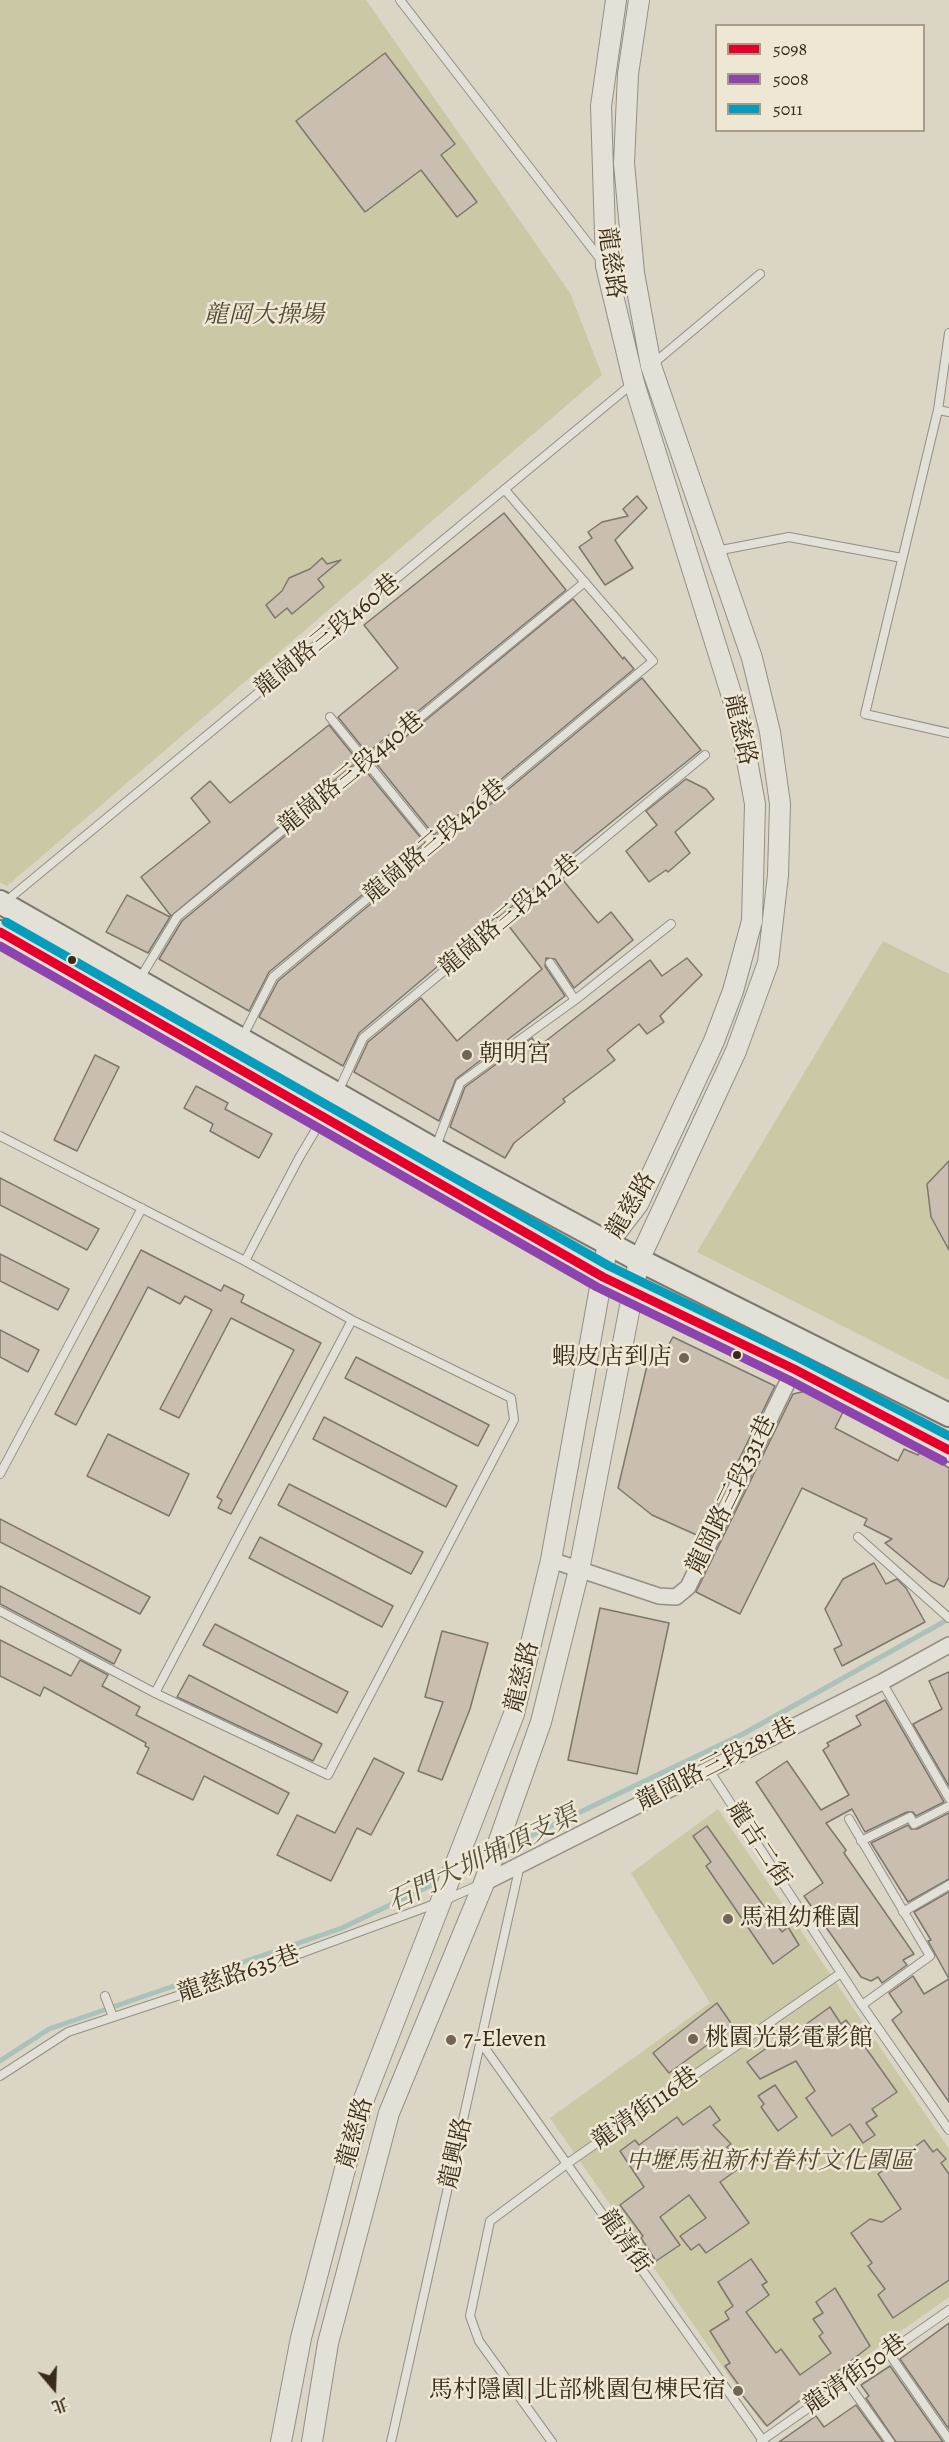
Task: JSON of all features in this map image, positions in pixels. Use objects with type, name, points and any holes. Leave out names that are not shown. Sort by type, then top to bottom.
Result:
[{"type":"main road","points":[[1,904],[435,1150],[639,1260],[949,1415]]},
{"type":"main road","points":[[0,932],[603,1277],[794,1369],[949,1450]]},
{"type":"street","name":"龍慈路","points":[[312,2442],[328,2343],[389,2113],[483,1883],[541,1722],[579,1570],[639,1260],[736,1051],[768,963],[778,875],[780,804],[770,732],[752,658],[715,552],[643,374],[606,267],[601,106],[616,0]]},
{"type":"street","name":"龍慈路","points":[[281,2442],[301,2338],[362,2104],[444,1901],[514,1714],[551,1560],[608,1243],[638,1204],[714,1041],[733,991],[752,921],[756,858],[755,804],[740,722],[643,374],[624,163],[628,74],[639,0]]},
{"type":"street","name":"龍岡路三段331巷","points":[[551,1560],[659,1596],[676,1597],[688,1587],[794,1369]]},
{"type":"street","name":"龍岡路三段281巷","points":[[483,1883],[882,1682],[949,1645]]},
{"type":"lane","points":[[400,0],[606,267]]},
{"type":"lane","name":"龍崗路三段460巷","points":[[1,904],[505,490],[760,274]]},
{"type":"lane","points":[[949,333],[938,410],[865,714],[949,733]]},
{"type":"lane","points":[[938,410],[949,412]]},
{"type":"lane","points":[[505,490],[585,582]]},
{"type":"lane","points":[[715,552],[789,537],[902,558]]},
{"type":"lane","name":"龍崗路三段426巷","points":[[241,1039],[273,976],[652,661],[585,582]]},
{"type":"lane","name":"龍崗路三段440巷","points":[[139,982],[177,917],[585,582]]},
{"type":"lane","points":[[330,717],[434,844]]},
{"type":"lane","name":"龍崗路三段412巷","points":[[245,1261],[337,1095],[363,1038],[705,755]]},
{"type":"lane","points":[[435,1150],[460,1083],[575,1000],[671,924]]},
{"type":"lane","points":[[550,963],[575,1000]]},
{"type":"lane","points":[[0,1136],[245,1261],[352,1320],[511,1398],[514,1420],[328,1775],[155,1693],[0,1611]]},
{"type":"lane","points":[[0,1474],[142,1208]]},
{"type":"lane","points":[[155,1693],[352,1320]]},
{"type":"lane","points":[[858,1538],[949,1618]]},
{"type":"lane","points":[[882,1682],[949,1798]]},
{"type":"lane","name":"龍吉二街","points":[[709,1770],[862,2005],[949,2130]]},
{"type":"lane","points":[[861,1841],[910,1817],[914,1824],[949,1806]]},
{"type":"lane","points":[[849,1819],[930,1956],[862,2005]]},
{"type":"lane","name":"龍興路","points":[[391,2442],[482,2044],[520,1864]]},
{"type":"lane","name":"龍慈路635巷","points":[[0,2076],[68,2032],[244,1974],[444,1901],[483,1883]]},
{"type":"lane","points":[[903,1912],[949,1885]]},
{"type":"lane","name":"龍清街116巷","points":[[552,2442],[479,2341],[470,2316],[490,2221],[568,2163],[841,1973]]},
{"type":"lane","points":[[105,1996],[112,2017]]},
{"type":"lane","name":"龍清街","points":[[482,2044],[762,2441]]},
{"type":"lane","name":"龍清街50巷","points":[[762,2441],[949,2310]]},
{"type":"lane","points":[[888,2352],[949,2440]]},
{"type":"lane","points":[[847,2382],[890,2442]]},
{"type":"green space","name":"龍岡大操場","points":[[0,0],[366,0],[570,293],[602,375],[7,886],[0,882]]},
{"type":"green space","points":[[883,941],[949,974],[949,1380],[697,1252]]},
{"type":"green space","name":"中壢馬祖新村眷村文化園區","points":[[718,1809],[949,2149],[949,2297],[767,2426],[763,2425],[550,2118],[710,2003],[631,1873]]},
{"type":"building","points":[[385,53],[455,144],[441,155],[477,202],[457,217],[421,170],[365,212],[296,121]]},
{"type":"building","points":[[637,496],[647,508],[615,540],[633,568],[605,585],[579,547],[592,538],[588,532],[602,522],[628,516],[623,509]]},
{"type":"building","points":[[504,513],[566,590],[367,753],[338,717],[398,668],[364,625]]},
{"type":"building","points":[[322,558],[327,564],[341,560],[318,579],[324,587],[292,614],[287,608],[275,618],[266,605],[282,591],[289,578],[310,569]]},
{"type":"building","points":[[573,599],[634,669],[434,835],[375,762]]},
{"type":"building","points":[[642,678],[701,750],[583,845],[554,869],[555,871],[498,918],[496,917],[359,1033],[343,1066],[259,1017],[278,981]]},
{"type":"building","points":[[329,725],[358,761],[171,916],[141,877],[210,822],[191,798],[210,781],[230,803]]},
{"type":"building","points":[[365,770],[425,843],[269,972],[249,1011],[159,959],[182,921]]},
{"type":"building","points":[[686,779],[706,789],[714,799],[675,832],[690,853],[668,872],[666,870],[649,882],[626,851],[657,825],[646,811]]},
{"type":"building","points":[[563,880],[598,923],[611,912],[633,940],[574,988],[555,959],[546,958],[545,966],[565,996],[456,1079],[439,1121],[354,1072],[368,1042],[421,998],[457,1041],[542,969],[508,925]]},
{"type":"building","points":[[127,895],[170,917],[148,953],[106,932]]},
{"type":"building","points":[[687,958],[702,975],[660,1016],[664,1022],[647,1034],[639,1024],[607,1050],[615,1060],[563,1099],[565,1102],[514,1143],[505,1158],[450,1127],[465,1087],[532,1038],[538,1047],[650,960],[662,976]]},
{"type":"building","points":[[95,1055],[119,1067],[77,1151],[54,1140]]},
{"type":"building","points":[[196,1086],[228,1103],[225,1109],[272,1134],[259,1158],[210,1131],[213,1124],[184,1108]]},
{"type":"building","points":[[949,1161],[949,1250],[931,1217],[927,1184]]},
{"type":"building","points":[[0,1178],[99,1229],[87,1250],[0,1205]]},
{"type":"building","points":[[141,1250],[221,1291],[224,1285],[244,1295],[241,1302],[321,1343],[231,1514],[218,1508],[222,1500],[217,1497],[294,1350],[231,1318],[179,1418],[160,1409],[212,1310],[185,1296],[180,1304],[148,1287],[76,1425],[55,1414]]},
{"type":"building","points":[[0,1254],[69,1289],[58,1310],[0,1281]]},
{"type":"building","points":[[0,1330],[39,1350],[28,1372],[0,1357]]},
{"type":"building","points":[[673,1337],[775,1386],[701,1537],[652,1515],[618,1488],[650,1353],[660,1360]]},
{"type":"building","points":[[356,1357],[489,1425],[478,1446],[345,1378]]},
{"type":"building","points":[[806,1391],[844,1410],[835,1428],[898,1461],[904,1449],[918,1455],[921,1451],[949,1468],[949,1577],[944,1587],[931,1581],[885,1543],[892,1539],[864,1525],[867,1519],[802,1488],[740,1614],[696,1592],[793,1394]]},
{"type":"building","points":[[324,1417],[457,1486],[446,1507],[313,1439]]},
{"type":"building","points":[[108,1434],[189,1474],[169,1516],[87,1476]]},
{"type":"building","points":[[289,1484],[423,1552],[411,1574],[278,1505]]},
{"type":"building","points":[[0,1519],[150,1597],[140,1614],[0,1542]]},
{"type":"building","points":[[260,1537],[393,1606],[382,1627],[249,1558]]},
{"type":"building","points":[[874,1563],[886,1584],[897,1579],[906,1588],[925,1622],[842,1666],[834,1649],[842,1645],[825,1609],[843,1579]]},
{"type":"building","points":[[0,1586],[121,1650],[114,1664],[0,1604]]},
{"type":"building","points":[[600,1608],[669,1623],[637,1774],[568,1760]]},
{"type":"building","points":[[215,1624],[348,1692],[337,1713],[203,1645]]},
{"type":"building","points":[[442,1631],[488,1643],[470,1709],[442,1780],[418,1771],[443,1702],[425,1697]]},
{"type":"building","points":[[0,1640],[71,1676],[80,1660],[108,1675],[102,1686],[140,1707],[136,1715],[289,1793],[278,1814],[204,1776],[193,1800],[137,1773],[149,1748],[145,1746],[146,1743],[44,1687],[40,1696],[0,1676]]},
{"type":"building","points":[[949,1672],[949,1786],[913,1724],[942,1709],[929,1681]]},
{"type":"building","points":[[189,1675],[322,1744],[313,1761],[177,1697]]},
{"type":"building","points":[[885,1700],[944,1802],[916,1816],[913,1812],[907,1812],[865,1832],[852,1809],[826,1823],[914,1954],[903,1960],[907,1965],[882,1983],[878,1977],[871,1981],[861,1977],[804,1896],[823,1883],[756,1782],[787,1761],[821,1810],[849,1795],[823,1750],[829,1746],[827,1743],[861,1725],[856,1716]]},
{"type":"building","points":[[374,1758],[404,1773],[371,1835],[357,1828],[331,1881],[277,1855],[297,1815],[335,1833]]},
{"type":"building","points":[[949,1813],[949,1879],[908,1902],[871,1843],[908,1825],[911,1829],[917,1829]]},
{"type":"building","points":[[707,1826],[782,1932],[788,1927],[799,1945],[773,1964],[706,1866],[711,1862],[693,1836]]},
{"type":"building","points":[[949,1892],[949,1979],[928,1941],[931,1940],[914,1912]]},
{"type":"building","points":[[913,1976],[924,1994],[949,1979],[949,2102],[892,2020],[902,2012],[889,1993]]},
{"type":"building","name":"桃園光影電影館","points":[[717,2003],[733,2026],[669,2073],[653,2053]]},
{"type":"building","points":[[830,2007],[841,2024],[846,2020],[897,2092],[872,2109],[877,2116],[866,2123],[875,2135],[863,2143],[850,2124],[832,2136],[806,2098],[815,2091],[796,2061],[760,2079],[747,2062],[771,2045],[773,2048]]},
{"type":"building","points":[[775,2085],[797,2117],[778,2131],[761,2107],[764,2104],[758,2096]]},
{"type":"building","points":[[710,2106],[720,2120],[713,2125],[731,2144],[727,2147],[741,2167],[720,2182],[749,2223],[706,2253],[699,2244],[691,2250],[680,2236],[706,2218],[689,2195],[660,2217],[680,2245],[656,2261],[641,2238],[643,2236],[620,2205],[644,2187],[620,2151],[635,2140],[639,2145],[677,2117],[683,2125]]},
{"type":"building","points":[[924,2140],[933,2152],[937,2149],[946,2159],[941,2163],[949,2174],[949,2280],[893,2318],[878,2295],[885,2289],[868,2266],[872,2263],[851,2233],[870,2219],[882,2222],[901,2209],[878,2174]]},
{"type":"building","points":[[751,2259],[767,2282],[762,2285],[769,2295],[746,2312],[776,2353],[781,2349],[800,2375],[831,2353],[819,2336],[823,2333],[813,2319],[823,2313],[816,2302],[835,2288],[870,2346],[767,2426],[735,2386],[738,2384],[725,2366],[730,2363],[710,2331],[729,2319],[725,2312],[733,2306],[718,2282]]},
{"type":"building","points":[[949,2323],[949,2429],[900,2359]]},
{"type":"building","points":[[890,2366],[943,2442],[896,2442],[866,2398],[869,2396],[861,2385]]},
{"type":"building","points":[[856,2405],[883,2442],[779,2442],[816,2416],[824,2427]]},
{"type":"waterway","name":"石門大圳埔頂支渠","points":[[503,1849],[743,1734],[949,1619]]},
{"type":"waterway","name":"石門大圳埔頂支渠","points":[[460,1870],[487,1857]]},
{"type":"waterway","name":"石門大圳埔頂支渠","points":[[0,2061],[49,2029],[342,1928],[444,1879]]},
{"type":"transit line","name":"5011","points":[[6,922],[609,1266],[799,1358],[949,1436]]},
{"type":"transit line","name":"5098","points":[[0,932],[603,1277],[794,1369],[949,1450]]},
{"type":"transit line","name":"5008","points":[[0,946],[597,1287],[789,1380],[943,1461]]},
{"type":"place","name":"朝明宮","points":[[467,1055]]},
{"type":"place","name":"蝦皮店到店","points":[[684,1358]]},
{"type":"place","name":"馬祖幼稚園","points":[[728,1919]]},
{"type":"place","name":"桃園光影電影館","points":[[693,2039]]},
{"type":"place","name":"7-Eleven","points":[[451,2040]]},
{"type":"place","name":"馬村隱園|北部桃園包棟民宿","points":[[738,2391]]}]
